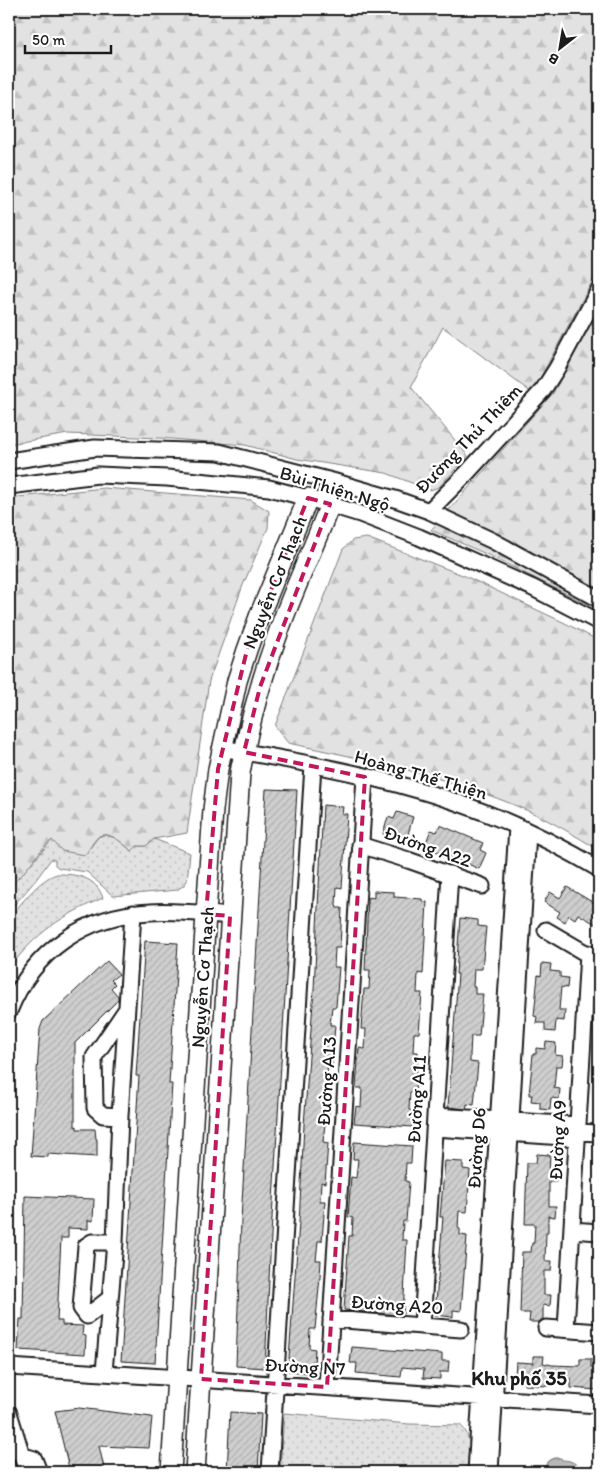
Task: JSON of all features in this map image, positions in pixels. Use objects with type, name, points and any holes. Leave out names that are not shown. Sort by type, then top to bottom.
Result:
[{"type":"main road","name":"Nguyễn Cơ Thạch","points":[[171,1472],[213,810],[221,748],[237,680],[263,606],[321,501]]},
{"type":"main road","name":"Nguyễn Cơ Thạch","points":[[195,1472],[240,773],[267,664],[321,501]]},
{"type":"street","name":"Đường Thủ Thiêm","points":[[9,461],[96,448],[219,452],[373,492],[429,511],[473,467],[542,390],[557,368],[599,290]]},
{"type":"street","name":"Bùi Thiện Ngộ","points":[[9,486],[98,475],[167,478],[269,488],[321,501],[360,514],[488,567],[599,622]]},
{"type":"street","points":[[321,501],[332,481]]},
{"type":"street","points":[[429,511],[493,541],[599,599]]},
{"type":"street","name":"Hoàng Thế Thiện","points":[[221,748],[313,765],[440,797],[499,818],[599,869]]},
{"type":"street","points":[[270,1472],[313,765]]},
{"type":"street","name":"Đường A13","points":[[326,1387],[364,777]]},
{"type":"street","name":"Đường D6","points":[[476,1472],[487,1397],[522,829]]},
{"type":"street","name":"Đường A22","points":[[360,845],[482,886]]},
{"type":"street","name":"Đường A11","points":[[422,1326],[450,874]]},
{"type":"street","points":[[9,1011],[23,982],[35,965],[51,950],[83,928],[133,913],[172,912],[230,916]]},
{"type":"street","points":[[104,1372],[115,1242],[120,1116],[133,913]]},
{"type":"street","points":[[546,930],[593,957]]},
{"type":"street","name":"Đường A9","points":[[566,1329],[577,1132],[593,957]]},
{"type":"street","points":[[120,1116],[103,1115],[94,1108],[94,1058],[126,1010]]},
{"type":"street","points":[[435,1122],[599,1134]]},
{"type":"street","points":[[572,1230],[599,1232]]},
{"type":"street","points":[[109,1299],[87,1316],[81,1308],[86,1246],[92,1242],[115,1242]]},
{"type":"street","name":"Đường A20","points":[[331,1319],[461,1329]]},
{"type":"street","points":[[546,1328],[599,1332]]},
{"type":"street","name":"Đường N7","points":[[9,1367],[599,1404]]},
{"type":"street","name":"Đường D6","points":[[487,1397],[490,1472]]},
{"type":"street","points":[[9,1412],[27,1472]]},
{"type":"street","points":[[21,1455],[34,1459],[39,1472]]},
{"type":"highlighted area","points":[[308,498],[330,504],[260,687],[244,752],[365,777],[327,1387],[201,1379],[230,916],[206,914],[218,769],[247,650],[299,517]]},
{"type":"green space","points":[[9,9],[599,9],[599,269],[532,393],[443,327],[411,387],[468,456],[439,487],[430,490],[386,473],[297,459],[245,445],[159,438],[68,434],[9,444]]},
{"type":"green space","points":[[599,309],[599,610],[486,554],[431,530],[553,393]]},
{"type":"green space","points":[[104,488],[251,500],[269,511],[268,528],[243,585],[209,681],[187,833],[154,839],[146,846],[137,846],[132,851],[115,838],[101,835],[95,840],[85,855],[62,851],[52,840],[43,848],[21,876],[9,878],[9,498]]},
{"type":"green space","points":[[367,538],[465,576],[599,641],[599,850],[545,819],[497,798],[409,770],[288,743],[275,726],[343,549],[353,540]]},
{"type":"green space","points":[[104,835],[116,838],[132,851],[137,846],[146,846],[154,839],[190,853],[187,881],[177,890],[113,896],[87,872],[59,868],[55,865],[55,860],[51,859],[9,911],[9,888],[52,840],[85,855],[98,837]]},
{"type":"green space","points":[[57,874],[78,876],[91,881],[96,885],[103,898],[75,911],[51,926],[29,945],[9,969],[9,918],[37,886]]},
{"type":"green space","points":[[284,1413],[409,1424],[460,1425],[469,1440],[468,1472],[280,1472]]},
{"type":"water","points":[[555,1458],[561,1458],[562,1460],[574,1463],[578,1466],[580,1472],[545,1472],[547,1463]]},
{"type":"building","points":[[266,789],[297,790],[265,1368],[236,1366],[241,1220]]},
{"type":"building","points":[[323,805],[343,807],[342,814],[347,814],[342,888],[337,887],[336,905],[337,908],[342,908],[340,948],[335,948],[334,967],[339,967],[336,1007],[332,1007],[330,1025],[335,1025],[332,1065],[328,1065],[326,1083],[331,1084],[328,1124],[325,1124],[323,1142],[328,1143],[325,1183],[321,1182],[320,1201],[325,1201],[322,1241],[318,1241],[316,1260],[321,1260],[320,1277],[315,1329],[310,1329],[309,1348],[315,1349],[314,1366],[309,1366],[308,1373],[288,1371],[314,989]]},
{"type":"building","points":[[397,812],[413,817],[406,841],[383,834],[388,817],[394,819]]},
{"type":"building","points":[[440,825],[483,843],[480,850],[486,853],[479,869],[424,847],[431,830],[437,832]]},
{"type":"building","points":[[567,887],[599,906],[599,926],[578,914],[575,919],[569,915],[565,922],[557,917],[560,912],[544,902],[550,892],[560,898]]},
{"type":"building","points":[[374,891],[394,892],[394,897],[422,899],[422,901],[427,902],[423,974],[418,973],[417,993],[422,993],[419,1033],[414,1033],[413,1052],[418,1052],[415,1092],[410,1092],[409,1110],[414,1111],[413,1127],[354,1123],[356,1106],[361,1107],[362,1088],[356,1088],[359,1048],[365,1049],[366,1029],[361,1029],[364,989],[369,989],[370,970],[365,970],[368,897],[374,898]]},
{"type":"building","points":[[460,918],[478,920],[478,926],[486,927],[482,969],[474,969],[473,987],[475,987],[475,994],[483,994],[479,1036],[471,1036],[470,1062],[478,1063],[474,1105],[467,1104],[466,1109],[448,1107],[458,974],[456,974]]},
{"type":"building","points":[[145,941],[178,943],[169,1084],[172,1084],[155,1363],[121,1361],[139,1076],[136,1076]]},
{"type":"building","points":[[107,961],[119,974],[111,980],[115,984],[111,988],[118,996],[118,1000],[75,1043],[75,1127],[77,1126],[77,1129],[95,1129],[97,1157],[48,1154],[48,1157],[31,1156],[40,1029],[43,1021]]},
{"type":"building","points":[[542,963],[551,964],[550,971],[560,972],[560,977],[568,978],[567,988],[561,987],[559,1010],[565,1010],[564,1021],[556,1020],[555,1032],[545,1031],[545,1023],[536,1023],[537,1017],[534,1016],[538,975],[541,976]]},
{"type":"building","points":[[546,1042],[556,1043],[555,1055],[563,1056],[562,1066],[556,1066],[554,1088],[560,1089],[559,1099],[551,1098],[550,1110],[540,1109],[540,1102],[531,1101],[532,1095],[529,1095],[533,1054],[536,1054],[536,1048],[545,1049]]},
{"type":"building","points":[[354,1142],[412,1146],[411,1163],[406,1163],[405,1181],[409,1182],[406,1221],[403,1221],[402,1240],[407,1240],[403,1314],[344,1310],[349,1236],[352,1236],[353,1218],[348,1217],[351,1177],[356,1178],[358,1159],[353,1159]]},
{"type":"building","points":[[537,1154],[550,1155],[549,1172],[557,1172],[556,1182],[549,1182],[549,1206],[556,1206],[555,1217],[548,1216],[548,1233],[546,1233],[545,1261],[552,1261],[551,1271],[544,1271],[544,1295],[551,1295],[550,1306],[543,1305],[543,1319],[539,1322],[529,1322],[530,1313],[520,1313],[522,1252],[531,1252],[532,1243],[534,1243],[535,1224],[525,1224],[527,1163],[536,1163]]},
{"type":"building","points":[[445,1161],[463,1162],[463,1169],[470,1170],[467,1212],[459,1211],[458,1228],[460,1229],[460,1235],[467,1236],[461,1311],[453,1310],[453,1317],[435,1315],[443,1217],[440,1217]]},
{"type":"building","points":[[25,1196],[94,1199],[93,1221],[88,1220],[88,1229],[68,1228],[68,1238],[61,1238],[57,1321],[62,1321],[62,1325],[83,1326],[82,1335],[86,1336],[85,1354],[18,1350],[20,1319],[23,1319]]},
{"type":"building","points":[[352,1347],[442,1354],[442,1361],[449,1361],[448,1372],[440,1372],[440,1379],[423,1378],[424,1369],[402,1367],[401,1377],[356,1373],[357,1363],[350,1363]]},
{"type":"building","points":[[533,1356],[544,1356],[543,1363],[552,1365],[580,1366],[580,1359],[591,1359],[591,1367],[599,1367],[598,1390],[571,1388],[571,1379],[551,1378],[550,1386],[524,1385],[524,1376],[515,1375],[516,1362],[533,1363]]},
{"type":"building","points":[[79,1408],[152,1417],[149,1448],[99,1446],[105,1472],[70,1472],[55,1411]]},
{"type":"building","points":[[230,1412],[261,1414],[258,1472],[227,1472]]},
{"type":"district","name":"Khu phố 35","points":[[519,1378]]}]
